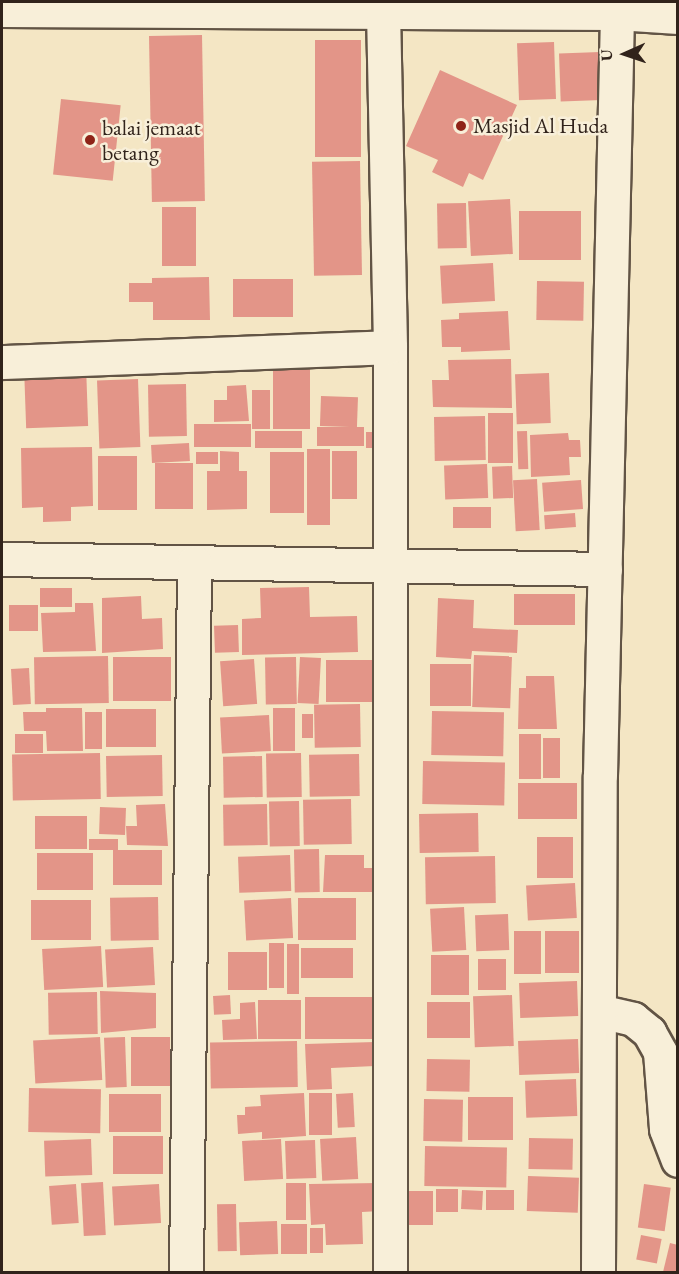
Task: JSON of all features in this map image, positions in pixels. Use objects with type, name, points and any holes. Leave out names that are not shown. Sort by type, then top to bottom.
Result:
[{"type":"street","points":[[2,10],[647,12],[605,569],[598,1272]]},
{"type":"street","points":[[383,11],[390,347],[390,1272]]},
{"type":"street","points":[[2,362],[390,347]]},
{"type":"street","points":[[2,559],[605,569]]},
{"type":"street","points":[[186,1272],[194,562]]},
{"type":"street","points":[[599,1011],[633,1019],[649,1032],[660,1052],[666,1129],[678,1160]]},
{"type":"building","points":[[202,35],[205,201],[152,202],[149,36]]},
{"type":"building","points":[[315,40],[361,40],[361,157],[315,157]]},
{"type":"building","points":[[554,42],[556,99],[519,100],[517,43]]},
{"type":"building","points":[[600,52],[602,100],[561,101],[559,53]]},
{"type":"building","name":"Masjid Al Huda","points":[[440,70],[517,105],[483,180],[469,173],[463,187],[432,172],[438,160],[406,146]]},
{"type":"building","name":"balai jemaat betang","points":[[61,99],[121,105],[113,181],[53,175]]},
{"type":"building","points":[[360,161],[362,275],[314,276],[312,162]]},
{"type":"building","points":[[510,199],[513,254],[471,256],[468,201]]},
{"type":"building","points":[[466,203],[467,248],[438,248],[437,204]]},
{"type":"building","points":[[162,207],[196,207],[196,266],[162,266]]},
{"type":"building","points":[[519,211],[581,211],[581,260],[519,260]]},
{"type":"building","points":[[493,263],[495,301],[442,304],[440,266]]},
{"type":"building","points":[[209,277],[210,320],[153,320],[153,302],[129,302],[129,283],[152,283],[152,278]]},
{"type":"building","points":[[233,279],[293,279],[293,317],[233,317]]},
{"type":"building","points":[[537,281],[584,282],[583,321],[536,320]]},
{"type":"building","points":[[508,311],[510,350],[461,352],[461,347],[442,347],[441,320],[459,319],[459,313]]},
{"type":"building","points":[[511,359],[512,408],[433,407],[432,380],[449,380],[448,360]]},
{"type":"building","points":[[86,365],[88,426],[26,428],[24,367]]},
{"type":"building","points":[[273,369],[310,369],[310,429],[273,429]]},
{"type":"building","points":[[549,373],[551,423],[517,424],[515,374]]},
{"type":"building","points":[[138,379],[140,447],[99,448],[97,380]]},
{"type":"building","points":[[186,384],[187,436],[149,437],[148,385]]},
{"type":"building","points":[[246,385],[249,421],[214,422],[214,400],[227,400],[227,386]]},
{"type":"building","points":[[252,390],[270,390],[270,429],[252,429]]},
{"type":"building","points":[[321,396],[358,397],[357,427],[320,426]]},
{"type":"building","points":[[488,413],[513,413],[513,463],[488,463]]},
{"type":"building","points":[[485,416],[486,460],[435,461],[434,417]]},
{"type":"building","points":[[194,424],[251,424],[251,447],[194,447]]},
{"type":"building","points":[[317,427],[364,427],[364,446],[317,446]]},
{"type":"building","points":[[255,431],[302,431],[302,448],[255,448]]},
{"type":"building","points":[[517,431],[527,431],[528,469],[518,469]]},
{"type":"building","points":[[366,432],[380,432],[380,448],[366,448]]},
{"type":"building","points":[[568,433],[569,440],[580,440],[581,457],[569,457],[570,475],[531,477],[530,435]]},
{"type":"building","points":[[189,443],[190,461],[152,463],[151,445]]},
{"type":"building","points":[[92,447],[93,506],[71,507],[71,521],[43,522],[43,507],[22,508],[21,448]]},
{"type":"building","points":[[307,449],[330,449],[330,525],[307,525]]},
{"type":"building","points":[[220,451],[239,452],[239,471],[247,471],[247,509],[207,510],[207,471],[220,471]]},
{"type":"building","points":[[332,451],[357,451],[357,499],[332,499]]},
{"type":"building","points":[[196,452],[218,452],[218,464],[196,464]]},
{"type":"building","points":[[270,452],[304,452],[304,513],[270,513]]},
{"type":"building","points":[[98,456],[137,456],[137,510],[98,510]]},
{"type":"building","points":[[155,463],[193,463],[193,509],[155,509]]},
{"type":"building","points":[[487,464],[488,498],[445,499],[444,466]]},
{"type":"building","points":[[512,466],[513,498],[493,499],[492,467]]},
{"type":"building","points":[[537,479],[540,530],[516,531],[513,480]]},
{"type":"building","points":[[581,480],[583,509],[544,512],[542,483]]},
{"type":"building","points":[[453,507],[491,507],[491,528],[453,528]]},
{"type":"building","points":[[575,513],[576,527],[545,529],[544,515]]},
{"type":"building","points":[[309,587],[310,617],[357,616],[358,652],[242,655],[242,619],[261,618],[260,588]]},
{"type":"building","points":[[40,588],[72,588],[72,607],[40,607]]},
{"type":"building","points":[[514,594],[575,594],[575,625],[514,625]]},
{"type":"building","points":[[141,596],[142,619],[162,618],[163,649],[102,653],[102,598]]},
{"type":"building","points":[[438,598],[474,600],[473,628],[518,630],[517,653],[472,651],[471,659],[436,657]]},
{"type":"building","points":[[75,603],[93,603],[96,651],[43,652],[41,613],[75,612]]},
{"type":"building","points":[[9,605],[38,605],[38,631],[9,631]]},
{"type":"building","points":[[238,625],[239,652],[215,653],[214,626]]},
{"type":"building","points":[[474,655],[512,656],[510,708],[472,707]]},
{"type":"building","points":[[108,656],[109,703],[35,704],[34,657]]},
{"type":"building","points":[[113,657],[171,657],[171,701],[113,701]]},
{"type":"building","points":[[296,657],[297,704],[266,705],[265,658]]},
{"type":"building","points":[[300,657],[321,658],[319,704],[298,703]]},
{"type":"building","points":[[254,659],[257,704],[223,706],[220,661]]},
{"type":"building","points":[[326,660],[377,660],[377,702],[326,702]]},
{"type":"building","points":[[430,664],[471,664],[471,706],[430,706]]},
{"type":"building","points":[[29,668],[31,704],[13,705],[11,669]]},
{"type":"building","points":[[526,676],[554,676],[557,729],[518,729],[519,688],[526,688]]},
{"type":"building","points":[[360,704],[361,747],[315,748],[314,705]]},
{"type":"building","points":[[46,708],[82,708],[83,751],[47,751],[46,731],[24,731],[23,712],[46,712]]},
{"type":"building","points":[[273,708],[295,708],[295,751],[273,751]]},
{"type":"building","points":[[106,709],[156,709],[156,747],[106,747]]},
{"type":"building","points":[[432,711],[504,712],[503,756],[431,755]]},
{"type":"building","points":[[85,712],[102,712],[102,749],[85,749]]},
{"type":"building","points":[[302,714],[313,714],[313,738],[302,738]]},
{"type":"building","points":[[269,715],[271,751],[222,754],[220,718]]},
{"type":"building","points":[[15,734],[43,734],[43,753],[15,753]]},
{"type":"building","points":[[519,734],[541,734],[541,779],[519,779]]},
{"type":"building","points":[[543,738],[560,738],[560,778],[543,778]]},
{"type":"building","points":[[100,753],[101,799],[13,801],[12,755]]},
{"type":"building","points":[[301,753],[302,797],[267,798],[266,754]]},
{"type":"building","points":[[359,754],[360,796],[310,797],[309,755]]},
{"type":"building","points":[[162,755],[163,796],[107,797],[106,756]]},
{"type":"building","points":[[262,756],[263,797],[224,798],[223,757]]},
{"type":"building","points":[[423,761],[505,762],[504,805],[422,804]]},
{"type":"building","points":[[518,783],[577,783],[577,819],[518,819]]},
{"type":"building","points":[[351,799],[352,844],[304,845],[303,800]]},
{"type":"building","points":[[299,801],[300,846],[270,847],[269,802]]},
{"type":"building","points":[[165,804],[168,846],[127,845],[126,826],[137,826],[136,805]]},
{"type":"building","points":[[267,804],[268,845],[224,846],[223,805]]},
{"type":"building","points":[[100,807],[126,808],[125,835],[99,834]]},
{"type":"building","points":[[478,813],[479,852],[420,853],[419,814]]},
{"type":"building","points":[[35,816],[87,816],[87,849],[35,849]]},
{"type":"building","points":[[537,837],[573,837],[573,878],[537,878]]},
{"type":"building","points":[[89,839],[118,839],[118,850],[89,850]]},
{"type":"building","points":[[294,849],[319,849],[320,892],[295,892]]},
{"type":"building","points":[[113,850],[162,850],[162,885],[113,885]]},
{"type":"building","points":[[37,853],[93,853],[93,890],[37,890]]},
{"type":"building","points":[[290,855],[291,891],[239,893],[238,857]]},
{"type":"building","points":[[325,855],[364,855],[364,868],[373,868],[373,892],[323,892]]},
{"type":"building","points":[[495,856],[496,903],[426,904],[425,857]]},
{"type":"building","points":[[575,883],[577,918],[528,921],[526,886]]},
{"type":"building","points":[[158,897],[159,940],[111,941],[110,898]]},
{"type":"building","points":[[291,898],[293,938],[246,940],[244,900]]},
{"type":"building","points":[[298,898],[356,898],[356,940],[298,940]]},
{"type":"building","points":[[31,900],[91,900],[91,940],[31,940]]},
{"type":"building","points":[[464,907],[466,950],[432,952],[430,909]]},
{"type":"building","points":[[508,914],[509,950],[476,951],[475,915]]},
{"type":"building","points":[[514,931],[541,931],[541,974],[514,974]]},
{"type":"building","points":[[545,931],[579,931],[579,973],[545,973]]},
{"type":"building","points":[[269,943],[284,943],[284,988],[269,988]]},
{"type":"building","points":[[287,944],[299,944],[299,994],[287,994]]},
{"type":"building","points":[[101,946],[103,987],[44,990],[42,949]]},
{"type":"building","points":[[153,947],[155,985],[107,987],[105,950]]},
{"type":"building","points":[[301,948],[353,948],[353,978],[301,978]]},
{"type":"building","points":[[228,952],[267,952],[267,990],[228,990]]},
{"type":"building","points":[[431,955],[469,955],[469,995],[431,995]]},
{"type":"building","points":[[478,959],[506,959],[506,990],[478,990]]},
{"type":"building","points":[[577,981],[578,1016],[520,1018],[519,983]]},
{"type":"building","points":[[100,991],[156,993],[156,1028],[101,1033]]},
{"type":"building","points":[[97,992],[98,1034],[49,1035],[48,993]]},
{"type":"building","points":[[230,995],[231,1014],[214,1015],[213,996]]},
{"type":"building","points":[[512,995],[514,1046],[475,1047],[473,996]]},
{"type":"building","points":[[305,997],[372,997],[372,1039],[305,1039]]},
{"type":"building","points":[[258,1000],[301,1000],[301,1039],[258,1039]]},
{"type":"building","points":[[255,1002],[257,1039],[223,1040],[222,1020],[240,1019],[240,1003]]},
{"type":"building","points":[[427,1002],[470,1002],[470,1038],[427,1038]]},
{"type":"building","points":[[100,1037],[102,1080],[35,1083],[33,1041]]},
{"type":"building","points":[[125,1037],[127,1087],[106,1088],[104,1038]]},
{"type":"building","points":[[131,1037],[170,1037],[170,1086],[131,1086]]},
{"type":"building","points":[[578,1039],[579,1073],[519,1075],[518,1041]]},
{"type":"building","points":[[297,1041],[298,1087],[211,1089],[210,1043]]},
{"type":"building","points":[[375,1042],[375,1066],[331,1068],[332,1089],[307,1090],[305,1044]]},
{"type":"building","points":[[427,1059],[470,1060],[469,1092],[426,1091]]},
{"type":"building","points":[[576,1079],[577,1116],[526,1118],[525,1081]]},
{"type":"building","points":[[29,1088],[101,1089],[100,1133],[28,1132]]},
{"type":"building","points":[[304,1093],[306,1136],[262,1139],[262,1132],[238,1134],[237,1115],[245,1115],[245,1107],[261,1106],[260,1095]]},
{"type":"building","points":[[309,1093],[332,1093],[332,1135],[309,1135]]},
{"type":"building","points":[[353,1093],[355,1127],[338,1128],[336,1094]]},
{"type":"building","points":[[109,1094],[161,1094],[161,1132],[109,1132]]},
{"type":"building","points":[[468,1097],[513,1097],[513,1140],[468,1140]]},
{"type":"building","points":[[424,1099],[463,1100],[462,1142],[423,1141]]},
{"type":"building","points":[[113,1136],[163,1136],[163,1174],[113,1174]]},
{"type":"building","points":[[356,1137],[358,1179],[322,1181],[320,1139]]},
{"type":"building","points":[[529,1138],[573,1139],[572,1170],[528,1169]]},
{"type":"building","points":[[91,1139],[92,1175],[45,1177],[44,1141]]},
{"type":"building","points":[[281,1139],[283,1179],[244,1181],[242,1141]]},
{"type":"building","points":[[315,1140],[316,1178],[286,1179],[285,1141]]},
{"type":"building","points":[[425,1146],[507,1147],[506,1187],[424,1186]]},
{"type":"building","points":[[528,1176],[579,1178],[578,1213],[527,1211]]},
{"type":"building","points":[[103,1182],[106,1235],[84,1236],[81,1183]]},
{"type":"building","points":[[286,1183],[306,1183],[306,1220],[286,1220]]},
{"type":"building","points":[[379,1183],[380,1211],[362,1212],[363,1244],[326,1245],[325,1224],[311,1225],[309,1184]]},
{"type":"building","points":[[76,1184],[79,1223],[52,1225],[49,1186]]},
{"type":"building","points":[[159,1184],[161,1223],[114,1225],[112,1186]]},
{"type":"building","points":[[644,1184],[671,1188],[665,1231],[638,1228]]},
{"type":"building","points":[[436,1189],[458,1189],[458,1212],[436,1212]]},
{"type":"building","points":[[462,1190],[483,1191],[482,1210],[461,1209]]},
{"type":"building","points":[[486,1190],[514,1190],[514,1210],[486,1210]]},
{"type":"building","points":[[408,1191],[433,1191],[433,1225],[408,1225]]},
{"type":"building","points":[[217,1204],[236,1204],[237,1251],[218,1251]]},
{"type":"building","points":[[277,1221],[278,1254],[240,1255],[239,1222]]},
{"type":"building","points":[[281,1224],[307,1224],[307,1254],[281,1254]]},
{"type":"building","points":[[310,1228],[323,1228],[323,1253],[310,1253]]},
{"type":"building","points":[[641,1235],[662,1239],[657,1264],[636,1260]]},
{"type":"building","points":[[670,1243],[678,1245],[678,1272],[663,1272]]},
{"type":"place","name":"Masjid Al Huda","points":[[461,126]]},
{"type":"place","name":"balai jemaat betang","points":[[90,140]]}]
